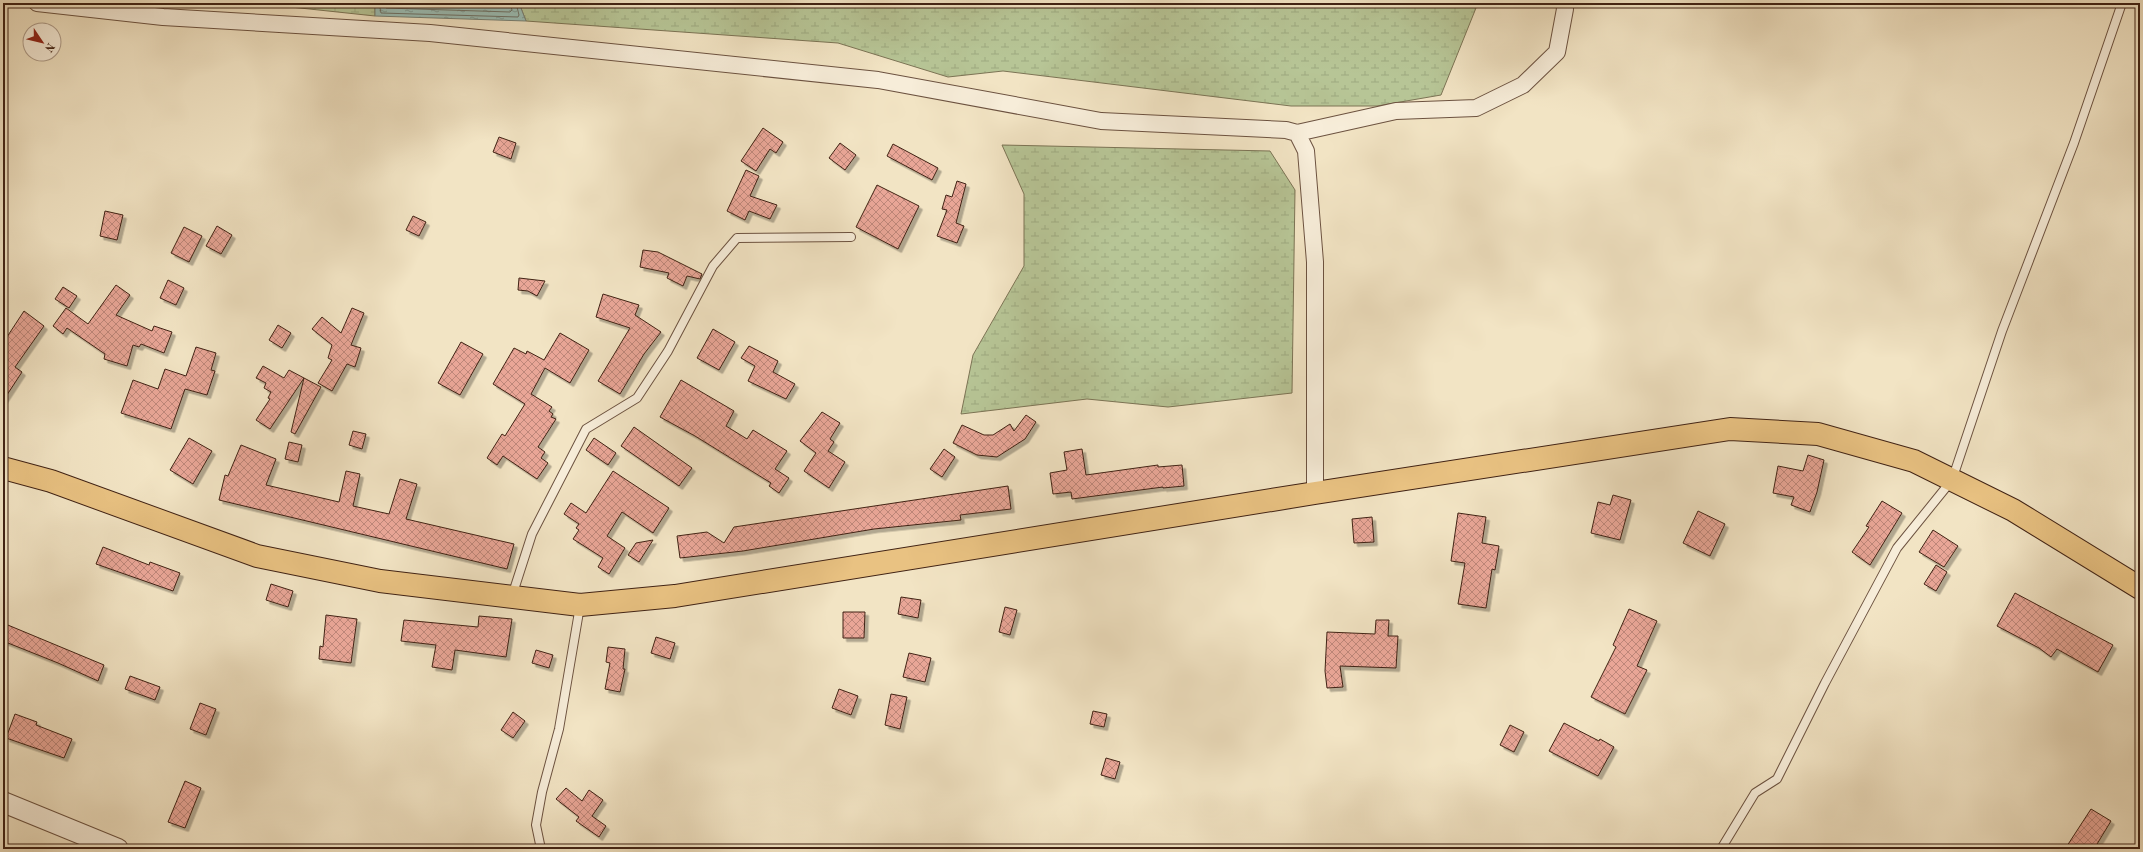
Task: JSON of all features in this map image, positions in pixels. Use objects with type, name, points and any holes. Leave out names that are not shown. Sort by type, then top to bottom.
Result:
[{"type":"main road","points":[[3,468],[51,480],[257,556],[380,581],[580,605],[675,596],[1315,493],[1730,429],[1818,434],[1914,461],[2014,510],[2140,588]]},
{"type":"street","points":[[37,3],[163,17],[430,33],[663,57],[878,80],[1101,120],[1286,130],[1297,133],[1396,111],[1476,108],[1523,85],[1557,52],[1565,9],[1564,3]]},
{"type":"street","points":[[1297,133],[1306,151],[1315,262],[1315,493]]},
{"type":"street","points":[[3,802],[118,849]]},
{"type":"lane","points":[[1721,849],[1755,793],[1777,780],[1825,683],[1897,548],[1952,480],[2002,331],[2074,143],[2122,3]]},
{"type":"lane","points":[[511,597],[532,534],[586,429],[637,398],[668,351],[713,266],[737,238],[851,237]]},
{"type":"lane","points":[[541,849],[536,825],[542,792],[559,728],[580,605]]},
{"type":"green space","points":[[253,3],[375,3],[375,16]]},
{"type":"green space","points":[[519,3],[1478,3],[1441,95],[1377,106],[1291,106],[1003,71],[948,77],[838,43],[526,21]]},
{"type":"green space","points":[[1002,145],[1270,151],[1295,190],[1292,393],[1168,407],[1087,399],[961,414],[973,355],[1024,266],[1024,194]]},
{"type":"water","points":[[375,3],[519,3],[526,21],[375,16]]},
{"type":"building","points":[[763,128],[783,142],[776,153],[770,149],[756,171],[741,161]]},
{"type":"building","points":[[499,137],[516,143],[511,159],[493,152]]},
{"type":"building","points":[[840,143],[856,155],[845,170],[829,158]]},
{"type":"building","points":[[893,144],[938,168],[932,180],[887,156]]},
{"type":"building","points":[[746,170],[759,176],[750,196],[777,205],[770,219],[749,211],[745,220],[727,211]]},
{"type":"building","points":[[957,181],[966,184],[956,223],[964,226],[957,243],[937,236],[947,210],[942,209],[946,195],[952,197]]},
{"type":"building","points":[[877,185],[919,206],[898,249],[856,227]]},
{"type":"building","points":[[105,211],[123,215],[117,240],[100,236]]},
{"type":"building","points":[[413,216],[426,222],[419,236],[406,230]]},
{"type":"building","points":[[217,226],[232,235],[221,254],[206,246]]},
{"type":"building","points":[[184,227],[202,236],[189,262],[171,253]]},
{"type":"building","points":[[643,250],[658,252],[702,274],[700,279],[687,276],[683,286],[667,278],[669,273],[640,267]]},
{"type":"building","points":[[519,278],[545,281],[537,296],[528,291],[518,290]]},
{"type":"building","points":[[168,280],[184,288],[176,305],[160,298]]},
{"type":"building","points":[[116,285],[130,295],[116,315],[152,331],[154,326],[172,332],[164,353],[141,344],[139,347],[133,345],[127,366],[104,359],[105,354],[67,328],[63,334],[53,326],[66,308],[88,324]]},
{"type":"building","points":[[63,287],[77,296],[69,308],[55,299]]},
{"type":"building","points":[[603,294],[639,305],[635,315],[661,332],[644,354],[620,394],[598,381],[630,328],[596,317]]},
{"type":"building","points":[[352,308],[364,313],[351,345],[361,348],[355,367],[347,364],[332,391],[318,383],[332,360],[328,358],[332,345],[312,329],[322,317],[341,333]]},
{"type":"building","points":[[24,311],[44,326],[15,367],[22,372],[3,401],[3,343]]},
{"type":"building","points":[[278,325],[291,333],[282,348],[269,340]]},
{"type":"building","points":[[713,329],[735,342],[719,370],[697,358]]},
{"type":"building","points":[[560,333],[589,350],[570,383],[545,368],[531,394],[552,407],[549,411],[553,414],[551,417],[556,419],[538,447],[545,452],[541,458],[548,463],[537,479],[503,456],[497,465],[487,458],[502,434],[505,436],[525,404],[493,384],[514,348],[526,354],[527,351],[544,360]]},
{"type":"building","points":[[461,342],[483,354],[460,395],[438,383]]},
{"type":"building","points":[[749,346],[778,361],[773,372],[795,384],[786,399],[748,381],[755,366],[741,358]]},
{"type":"building","points":[[196,347],[216,353],[211,370],[215,371],[207,395],[185,389],[171,429],[121,413],[133,380],[158,389],[165,369],[186,376]]},
{"type":"building","points":[[263,366],[284,378],[289,370],[304,378],[270,429],[256,420],[270,399],[268,398],[271,392],[264,388],[266,383],[256,378]]},
{"type":"building","points":[[304,378],[321,387],[295,434],[291,432]]},
{"type":"building","points":[[681,380],[734,411],[726,426],[747,439],[753,430],[787,451],[775,469],[789,478],[779,493],[769,486],[771,483],[695,436],[660,417]]},
{"type":"building","points":[[822,412],[840,423],[830,439],[834,442],[828,451],[845,462],[829,488],[804,471],[816,453],[800,441]]},
{"type":"building","points":[[1026,415],[1036,422],[1025,439],[997,457],[977,455],[953,443],[962,425],[984,435],[993,435],[1010,424],[1014,431]]},
{"type":"building","points":[[634,427],[692,468],[679,486],[621,446]]},
{"type":"building","points":[[353,431],[366,434],[362,449],[349,445]]},
{"type":"building","points":[[189,438],[212,451],[193,484],[170,470]]},
{"type":"building","points":[[594,438],[616,453],[608,465],[586,450]]},
{"type":"building","points":[[289,442],[302,445],[298,462],[285,459]]},
{"type":"building","points":[[241,445],[276,459],[266,485],[339,502],[346,471],[360,474],[353,506],[389,514],[400,479],[417,484],[406,519],[514,544],[507,569],[219,500],[225,475],[228,476]]},
{"type":"building","points":[[944,449],[955,457],[942,477],[930,469]]},
{"type":"building","points":[[1082,449],[1086,475],[1158,465],[1158,467],[1182,465],[1184,486],[1163,487],[1072,499],[1071,492],[1053,494],[1050,473],[1067,470],[1064,452]]},
{"type":"building","points":[[1808,455],[1824,460],[1817,492],[1810,512],[1791,505],[1794,497],[1773,493],[1778,466],[1803,471]]},
{"type":"building","points":[[613,471],[669,508],[653,533],[622,512],[607,536],[625,548],[609,574],[598,567],[603,558],[573,539],[579,530],[576,528],[579,524],[564,514],[571,503],[586,513]]},
{"type":"building","points":[[1008,486],[1011,509],[960,515],[961,520],[874,529],[743,551],[680,558],[677,536],[707,532],[724,543],[734,527]]},
{"type":"building","points":[[1613,495],[1631,500],[1620,540],[1591,533],[1598,502],[1610,505]]},
{"type":"building","points":[[1882,501],[1902,513],[1870,565],[1852,552],[1869,527],[1866,526]]},
{"type":"building","points":[[1698,511],[1725,524],[1710,556],[1683,543]]},
{"type":"building","points":[[1458,513],[1486,517],[1482,543],[1499,546],[1495,570],[1492,569],[1486,608],[1458,604],[1465,563],[1451,561]]},
{"type":"building","points":[[1372,517],[1374,542],[1354,543],[1352,519]]},
{"type":"building","points":[[1933,530],[1958,546],[1944,567],[1919,552]]},
{"type":"building","points":[[653,540],[639,562],[628,555],[636,543]]},
{"type":"building","points":[[103,547],[149,565],[150,562],[180,573],[173,591],[96,564]]},
{"type":"building","points":[[1936,565],[1947,572],[1936,591],[1924,584]]},
{"type":"building","points":[[271,584],[293,591],[288,607],[266,600]]},
{"type":"building","points":[[2015,593],[2113,645],[2098,672],[2057,649],[2051,657],[2039,648],[1997,626]]},
{"type":"building","points":[[901,597],[921,600],[918,618],[898,614]]},
{"type":"building","points":[[1005,607],[1017,610],[1010,635],[999,632]]},
{"type":"building","points":[[1629,609],[1657,621],[1637,666],[1647,670],[1625,714],[1591,697],[1616,647],[1613,645]]},
{"type":"building","points":[[843,612],[865,612],[864,638],[843,638]]},
{"type":"building","points":[[326,615],[357,619],[351,663],[319,659],[320,646],[323,647]]},
{"type":"building","points":[[479,616],[512,619],[506,657],[455,650],[452,670],[432,667],[436,645],[401,641],[404,620],[478,627]]},
{"type":"building","points":[[1376,620],[1389,620],[1388,636],[1398,636],[1396,668],[1340,666],[1343,687],[1327,688],[1325,671],[1327,632],[1375,634]]},
{"type":"building","points":[[3,623],[104,665],[98,681],[3,641]]},
{"type":"building","points":[[656,637],[675,643],[670,659],[651,653]]},
{"type":"building","points":[[608,647],[625,649],[623,669],[625,669],[620,692],[605,689],[610,663],[606,662]]},
{"type":"building","points":[[536,650],[553,655],[549,668],[532,663]]},
{"type":"building","points":[[909,653],[931,658],[925,682],[903,677]]},
{"type":"building","points":[[130,676],[160,687],[155,700],[125,689]]},
{"type":"building","points":[[839,689],[858,696],[851,715],[832,708]]},
{"type":"building","points":[[891,694],[907,697],[900,729],[885,725]]},
{"type":"building","points":[[200,703],[216,709],[206,735],[190,729]]},
{"type":"building","points":[[1093,711],[1107,714],[1104,727],[1090,724]]},
{"type":"building","points":[[513,712],[525,721],[513,738],[501,730]]},
{"type":"building","points":[[15,714],[37,722],[36,725],[72,739],[64,758],[6,738]]},
{"type":"building","points":[[1564,723],[1614,747],[1598,776],[1549,751]]},
{"type":"building","points":[[1510,725],[1524,732],[1514,752],[1500,745]]},
{"type":"building","points":[[1106,758],[1120,762],[1115,779],[1101,775]]},
{"type":"building","points":[[185,781],[201,788],[185,828],[168,822]]},
{"type":"building","points":[[566,788],[582,801],[589,790],[603,800],[592,816],[606,826],[599,837],[576,821],[579,817],[556,799]]},
{"type":"building","points":[[2091,809],[2111,821],[2094,849],[2065,849]]}]
